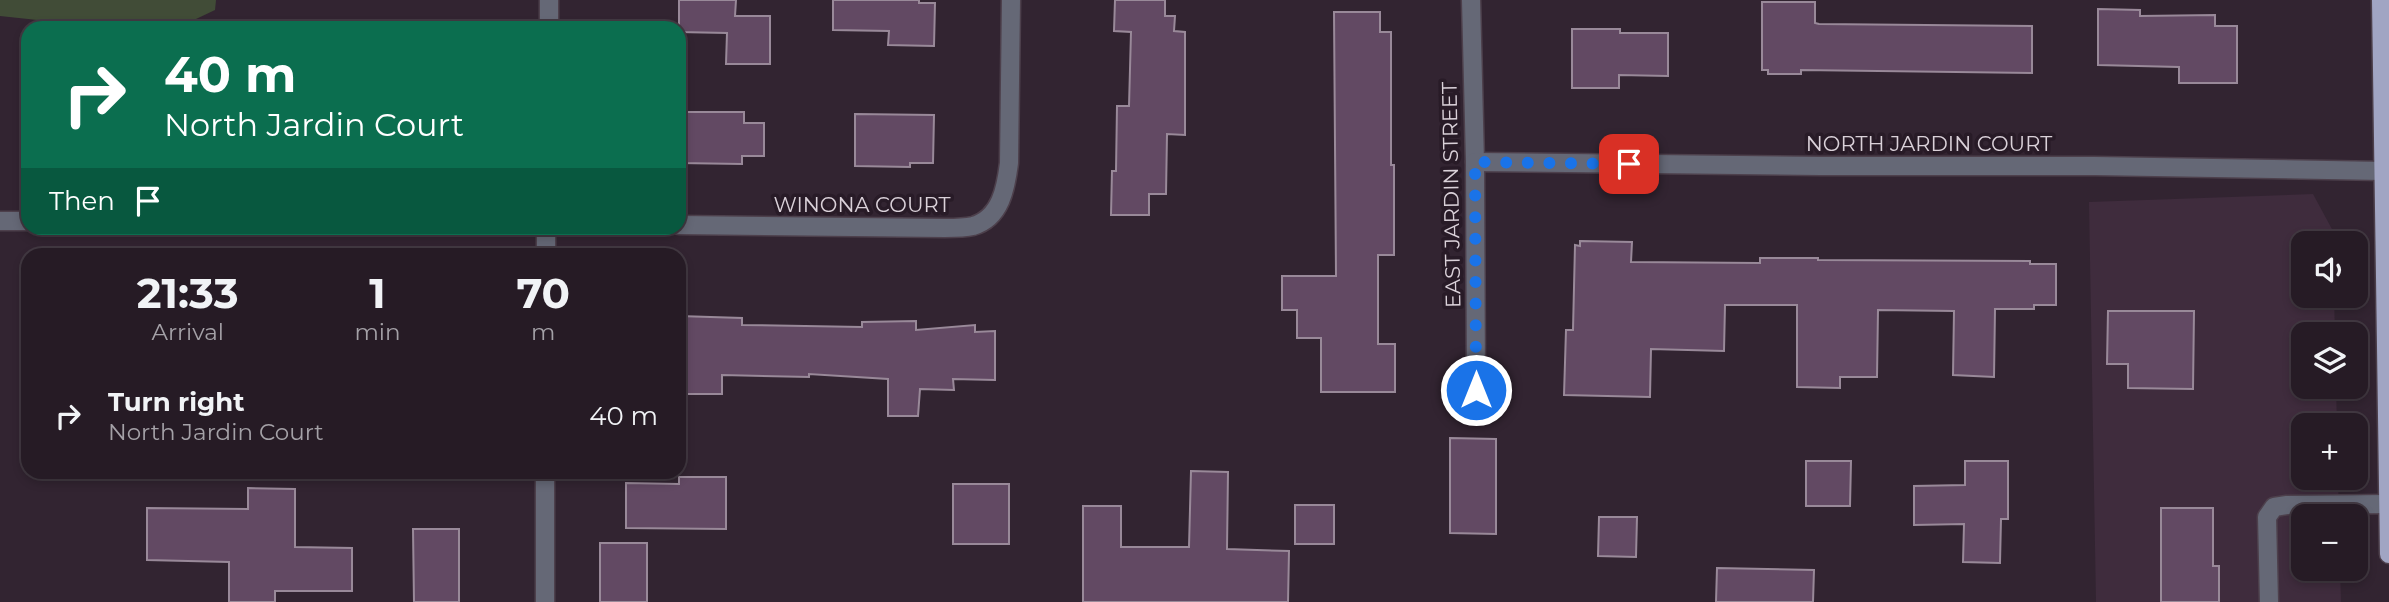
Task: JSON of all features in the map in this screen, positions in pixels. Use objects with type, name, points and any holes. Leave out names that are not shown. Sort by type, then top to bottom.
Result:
[{"type":"main road","points":[[2381,0],[2385,98],[2383,171],[2389,554]]},
{"type":"street","points":[[549,0],[549,21]]},
{"type":"street","name":"WINONA COURT","points":[[686,225],[945,229],[975,226],[996,210],[1006,188],[1009,163],[1011,0]]},
{"type":"street","name":"EAST JARDIN STREET","points":[[1471,0],[1476,390]]},
{"type":"street","name":"NORTH JARDIN COURT","points":[[1475,162],[2095,166],[2383,171]]},
{"type":"street","points":[[0,221],[21,221]]},
{"type":"street","points":[[545,479],[545,602]]},
{"type":"street","points":[[2269,602],[2267,517],[2274,507],[2389,505]]},
{"type":"shaded area","points":[[2313,194],[2333,231],[2291,231],[2291,308],[2334,308],[2335,322],[2291,322],[2291,399],[2336,399],[2337,413],[2291,413],[2291,490],[2338,490],[2339,504],[2291,504],[2291,581],[2340,581],[2341,602],[2096,602],[2089,202]]},
{"type":"green space","points":[[0,0],[216,0],[215,10],[192,21],[47,21],[0,16]]},
{"type":"building","points":[[679,0],[736,0],[735,16],[770,16],[770,64],[726,64],[727,33],[686,32],[686,21],[679,21]]},
{"type":"building","points":[[833,0],[919,0],[919,3],[935,3],[934,46],[888,45],[889,31],[833,30]]},
{"type":"building","points":[[1115,0],[1165,0],[1165,16],[1175,16],[1174,31],[1185,32],[1185,135],[1167,134],[1166,194],[1149,194],[1149,215],[1111,215],[1112,171],[1116,171],[1117,106],[1129,106],[1131,32],[1114,31]]},
{"type":"building","points":[[1762,2],[1815,2],[1815,23],[1819,24],[2032,26],[2032,73],[1801,70],[1801,74],[1768,74],[1768,70],[1762,70]]},
{"type":"building","points":[[2098,9],[2140,10],[2140,16],[2215,15],[2215,26],[2237,26],[2237,83],[2179,83],[2179,67],[2098,65]]},
{"type":"building","points":[[1334,12],[1380,12],[1380,32],[1391,32],[1394,255],[1378,255],[1378,344],[1395,344],[1395,392],[1321,392],[1321,338],[1297,338],[1297,310],[1282,310],[1282,276],[1336,276]]},
{"type":"building","points":[[1572,29],[1668,33],[1668,76],[1619,75],[1619,88],[1572,88]]},
{"type":"building","points":[[686,112],[744,112],[744,123],[764,123],[764,156],[742,156],[742,164],[686,163]]},
{"type":"building","points":[[855,114],[934,115],[933,163],[910,163],[910,167],[855,166]]},
{"type":"building","points":[[1580,241],[1632,242],[1631,262],[1760,263],[1760,258],[1818,258],[2030,261],[2030,264],[2056,264],[2056,305],[2034,305],[2034,309],[1995,309],[1994,377],[1953,375],[1954,311],[1878,310],[1877,377],[1840,377],[1840,388],[1797,387],[1797,305],[1725,305],[1724,351],[1651,349],[1650,397],[1564,395],[1566,330],[1573,330],[1575,245],[1580,246]]},
{"type":"building","points":[[2108,311],[2194,311],[2193,389],[2128,388],[2128,364],[2107,364]]},
{"type":"building","points":[[686,316],[742,318],[742,325],[862,327],[862,322],[916,321],[916,330],[975,325],[975,332],[995,331],[995,380],[953,379],[954,390],[920,389],[918,416],[888,416],[888,379],[809,374],[809,377],[722,375],[722,394],[686,394]]},
{"type":"building","points":[[1450,438],[1496,439],[1496,534],[1450,533]]},
{"type":"building","points":[[1806,461],[1851,461],[1850,506],[1806,506]]},
{"type":"building","points":[[1965,461],[2008,461],[2008,519],[2001,519],[2000,563],[1963,562],[1964,524],[1914,525],[1914,486],[1965,485]]},
{"type":"building","points":[[1191,471],[1228,472],[1227,549],[1289,551],[1288,602],[1083,602],[1083,506],[1121,506],[1121,547],[1189,547]]},
{"type":"building","points":[[686,477],[726,477],[726,529],[626,528],[626,483],[679,484],[679,479]]},
{"type":"building","points":[[953,484],[1009,484],[1009,544],[953,544]]},
{"type":"building","points":[[248,488],[295,489],[295,547],[352,548],[352,591],[275,591],[275,602],[229,602],[229,562],[147,560],[147,508],[248,509]]},
{"type":"building","points":[[1295,505],[1334,505],[1334,544],[1295,544]]},
{"type":"building","points":[[2161,508],[2213,508],[2213,566],[2219,566],[2219,602],[2161,602]]},
{"type":"building","points":[[1599,517],[1637,517],[1636,557],[1598,556]]},
{"type":"building","points":[[413,529],[459,529],[459,602],[414,602]]},
{"type":"building","points":[[600,543],[647,543],[647,602],[600,602]]},
{"type":"building","points":[[1717,568],[1814,570],[1813,602],[1716,602]]},
{"type":"route","points":[[1476,390],[1475,162],[1629,164]]}]
